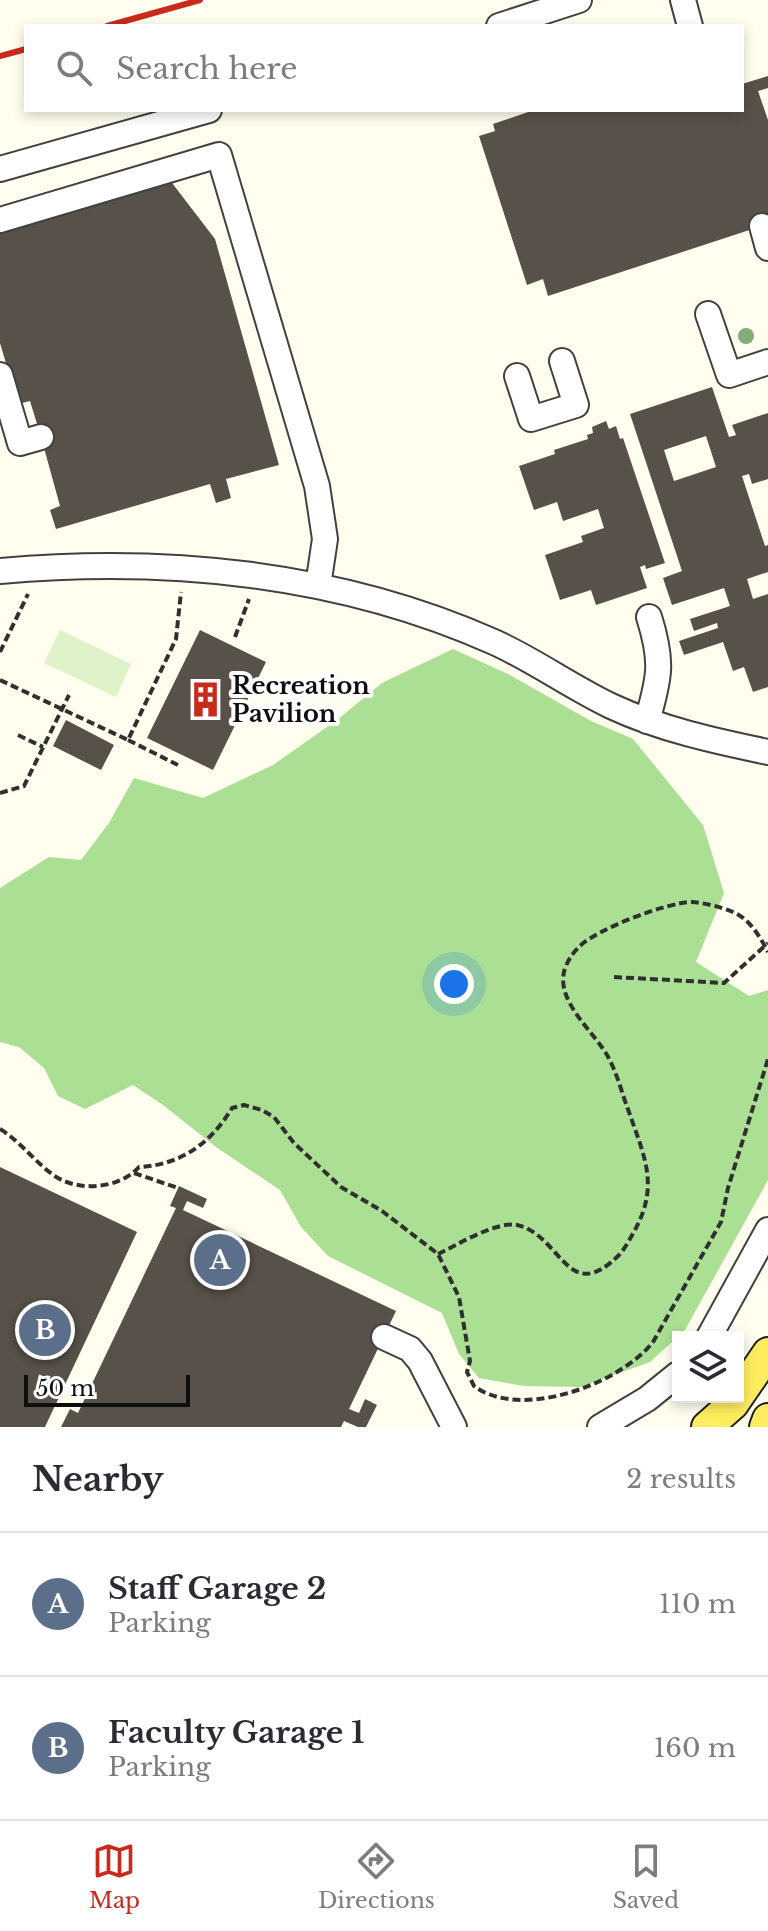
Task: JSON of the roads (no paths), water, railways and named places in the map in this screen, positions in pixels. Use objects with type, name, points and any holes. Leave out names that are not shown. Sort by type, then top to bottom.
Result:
[{"type":"main road","points":[[707,1427],[733,1404],[768,1353]]},
{"type":"main road","points":[[765,1427],[768,1419]]},
{"type":"street","points":[[505,24],[579,0]]},
{"type":"street","points":[[683,0],[689,24]]},
{"type":"street","points":[[0,169],[202,112]]},
{"type":"street","points":[[0,220],[219,155],[317,486],[325,539],[318,586]]},
{"type":"street","points":[[708,314],[729,375],[768,362]]},
{"type":"street","points":[[517,376],[531,419],[576,405],[562,361]]},
{"type":"street","points":[[0,375],[20,443]]},
{"type":"street","points":[[0,571],[63,565],[184,567],[318,586],[443,622],[495,643],[611,706],[647,721],[715,741],[768,752]]},
{"type":"street","points":[[647,721],[660,659],[649,617]]},
{"type":"street","points":[[712,1331],[768,1230]]},
{"type":"street","points":[[384,1337],[410,1349],[420,1361],[454,1427]]},
{"type":"street","points":[[600,1427],[647,1399],[672,1379]]},
{"type":"railway","points":[[114,24],[200,0]]},
{"type":"railway","points":[[0,56],[24,50]]},
{"type":"place","name":"Recreation Pavilion","points":[[206,700]]},
{"type":"place","name":"Staff Garage 2","points":[[220,1260]]},
{"type":"place","name":"Faculty Garage 1","points":[[45,1330]]}]
